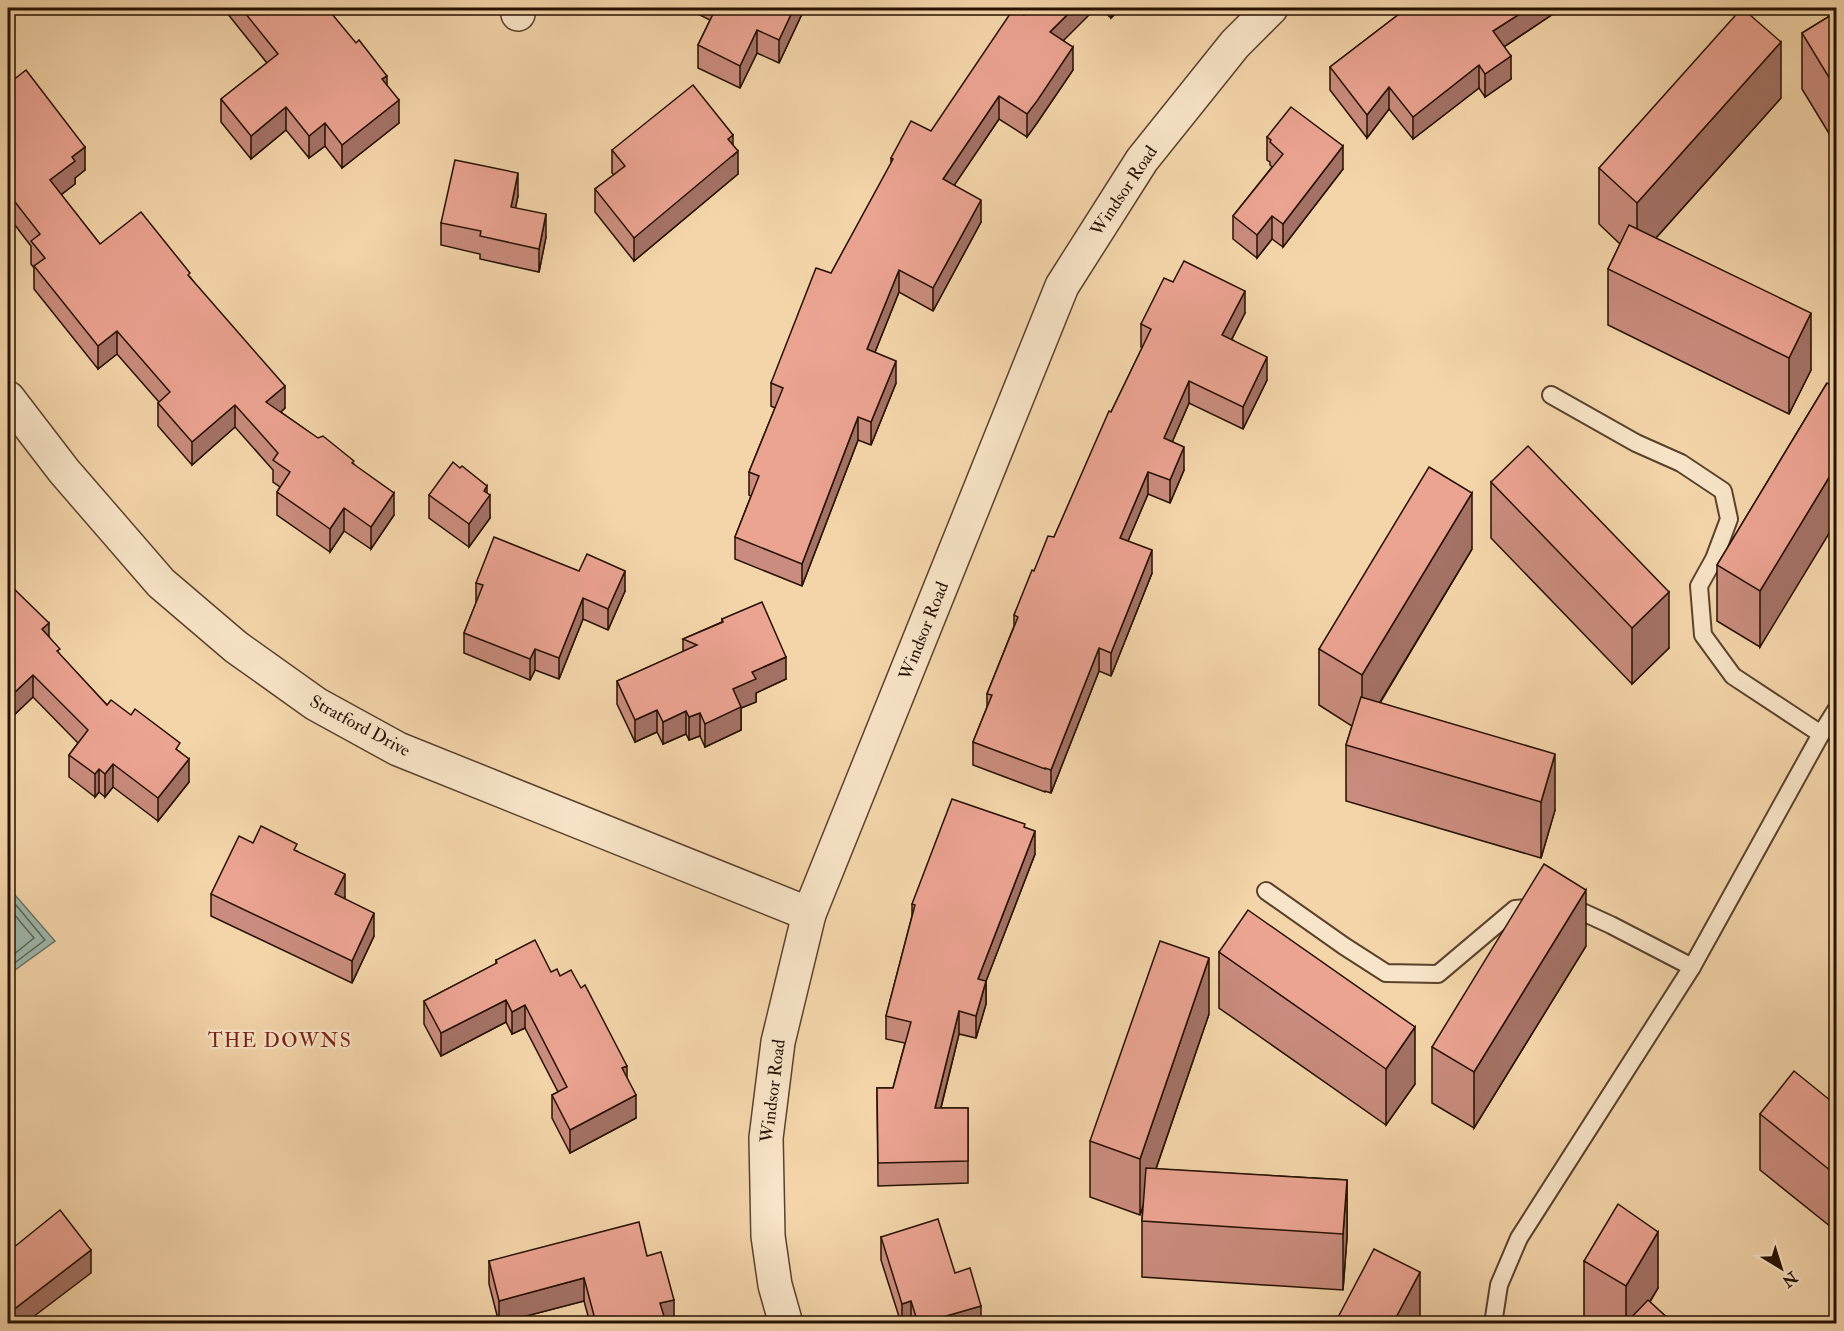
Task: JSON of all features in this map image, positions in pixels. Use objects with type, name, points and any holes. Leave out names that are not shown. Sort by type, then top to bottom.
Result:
[{"type":"street","name":"Windsor Road","points":[[786,1323],[776,1285],[768,1236],[766,1138],[778,1042],[809,915],[1062,286],[1142,160],[1235,44],[1271,8]]},
{"type":"street","name":"Stratford Drive","points":[[8,398],[64,471],[161,583],[236,647],[316,704],[398,749],[809,915]]},
{"type":"lane","points":[[1551,395],[1635,443],[1681,463],[1723,491],[1729,519],[1714,559],[1699,586],[1703,635],[1733,676],[1821,734]]},
{"type":"lane","points":[[1492,1323],[1499,1285],[1519,1238],[1692,967],[1836,710]]},
{"type":"lane","points":[[1266,891],[1386,973],[1438,974],[1515,909],[1565,904],[1692,967]]},
{"type":"water","points":[[15,895],[55,941],[8,975],[8,900]]},
{"type":"building","points":[[241,8],[327,8],[356,43],[359,40],[387,76],[382,79],[399,100],[342,145],[325,123],[309,136],[286,107],[251,136],[221,99],[278,54]]},
{"type":"building","points":[[716,8],[794,8],[779,40],[757,30],[740,66],[698,45]]},
{"type":"building","points":[[1014,8],[1024,15],[1031,8],[1074,8],[1050,32],[1073,47],[1027,114],[999,96],[943,179],[981,200],[933,288],[899,270],[867,349],[896,361],[871,422],[858,417],[802,564],[735,537],[759,476],[749,472],[783,388],[771,383],[816,268],[831,273],[911,121],[931,131]]},
{"type":"building","points":[[1407,8],[1529,8],[1493,31],[1511,56],[1485,74],[1479,65],[1413,117],[1389,87],[1367,115],[1330,67]]},
{"type":"building","points":[[1742,8],[1781,42],[1637,203],[1599,168]]},
{"type":"building","points":[[1836,12],[1836,89],[1802,33]]},
{"type":"building","points":[[26,70],[85,147],[72,157],[75,161],[50,180],[100,244],[141,212],[190,273],[188,275],[285,386],[266,402],[318,438],[323,436],[354,461],[352,463],[394,493],[371,527],[344,508],[330,529],[277,492],[290,472],[273,460],[278,453],[235,405],[192,442],[158,403],[170,392],[117,331],[98,346],[34,266],[45,258],[31,241],[40,234],[8,193],[8,78],[12,81]]},
{"type":"building","points":[[693,85],[733,135],[728,139],[738,151],[634,238],[595,189],[625,166],[612,150]]},
{"type":"building","points":[[1291,107],[1343,146],[1283,224],[1272,216],[1257,235],[1233,216],[1283,154],[1267,137]]},
{"type":"building","points":[[455,160],[518,173],[511,207],[546,214],[539,249],[480,236],[481,231],[441,223]]},
{"type":"building","points":[[1629,225],[1811,313],[1789,358],[1608,269]]},
{"type":"building","points":[[1184,261],[1245,291],[1222,335],[1267,357],[1243,407],[1189,381],[1164,438],[1184,447],[1170,480],[1148,472],[1120,538],[1152,550],[1111,653],[1099,648],[1051,770],[1045,769],[973,742],[992,695],[987,694],[1018,617],[1014,615],[1032,570],[1034,571],[1048,536],[1054,537],[1109,411],[1111,412],[1151,329],[1141,324],[1164,278],[1173,282]]},
{"type":"building","points":[[1827,383],[1836,389],[1836,466],[1760,591],[1717,565]]},
{"type":"building","points":[[1528,446],[1669,592],[1632,628],[1491,482]]},
{"type":"building","points":[[453,462],[460,468],[462,466],[487,486],[484,491],[490,495],[469,524],[429,495]]},
{"type":"building","points":[[1429,467],[1472,493],[1362,675],[1319,649]]},
{"type":"building","points":[[494,537],[579,571],[587,554],[625,571],[608,609],[583,598],[559,658],[535,649],[530,659],[464,633],[483,585],[476,583]]},
{"type":"building","points":[[8,583],[49,623],[42,629],[60,649],[57,651],[107,705],[111,700],[131,715],[135,709],[180,743],[176,749],[189,759],[158,798],[113,764],[105,774],[99,769],[95,774],[69,755],[88,730],[33,675],[14,693],[8,686]]},
{"type":"building","points":[[762,602],[786,657],[752,672],[756,679],[733,689],[741,707],[705,724],[700,713],[689,717],[686,711],[663,722],[657,710],[635,720],[617,681],[697,645],[683,639]]},
{"type":"building","points":[[1361,697],[1555,754],[1541,802],[1346,745]]},
{"type":"building","points":[[952,799],[1025,824],[1024,827],[1035,831],[978,979],[986,981],[976,1016],[959,1011],[935,1108],[968,1108],[968,1161],[878,1163],[877,1088],[893,1088],[911,1022],[886,1016],[915,905],[912,904]]},
{"type":"building","points":[[261,826],[297,844],[294,850],[345,874],[335,894],[374,913],[352,961],[211,894],[239,836],[253,843]]},
{"type":"building","points":[[1544,864],[1586,890],[1474,1072],[1432,1047]]},
{"type":"building","points":[[1248,910],[1415,1027],[1386,1069],[1219,952]]},
{"type":"building","points":[[535,940],[551,972],[557,969],[560,976],[571,970],[581,988],[585,985],[627,1066],[622,1068],[636,1095],[570,1130],[552,1095],[567,1087],[525,1005],[512,1012],[506,1000],[441,1033],[424,1001],[497,963],[496,960]]},
{"type":"building","points":[[1160,941],[1209,958],[1140,1159],[1090,1141]]},
{"type":"building","points":[[1794,1071],[1836,1105],[1836,1175],[1760,1114]]},
{"type":"building","points":[[1146,1168],[1347,1180],[1343,1234],[1142,1221]]},
{"type":"building","points":[[1618,1204],[1658,1232],[1626,1286],[1584,1261]]},
{"type":"building","points":[[60,1210],[91,1250],[8,1314],[8,1252]]},
{"type":"building","points":[[938,1219],[955,1273],[970,1268],[981,1306],[918,1323],[911,1301],[902,1304],[881,1237]]},
{"type":"building","points":[[639,1222],[647,1256],[661,1252],[674,1300],[660,1303],[666,1323],[596,1323],[584,1278],[499,1301],[489,1261]]},
{"type":"building","points":[[1374,1249],[1420,1272],[1393,1323],[1335,1323]]},
{"type":"building","points":[[1648,1300],[1673,1323],[1626,1323]]},
{"type":"building","points":[[8,1314],[15,1323],[8,1323]]},
{"type":"district","name":"THE DOWNS","points":[[280,1040]]}]
